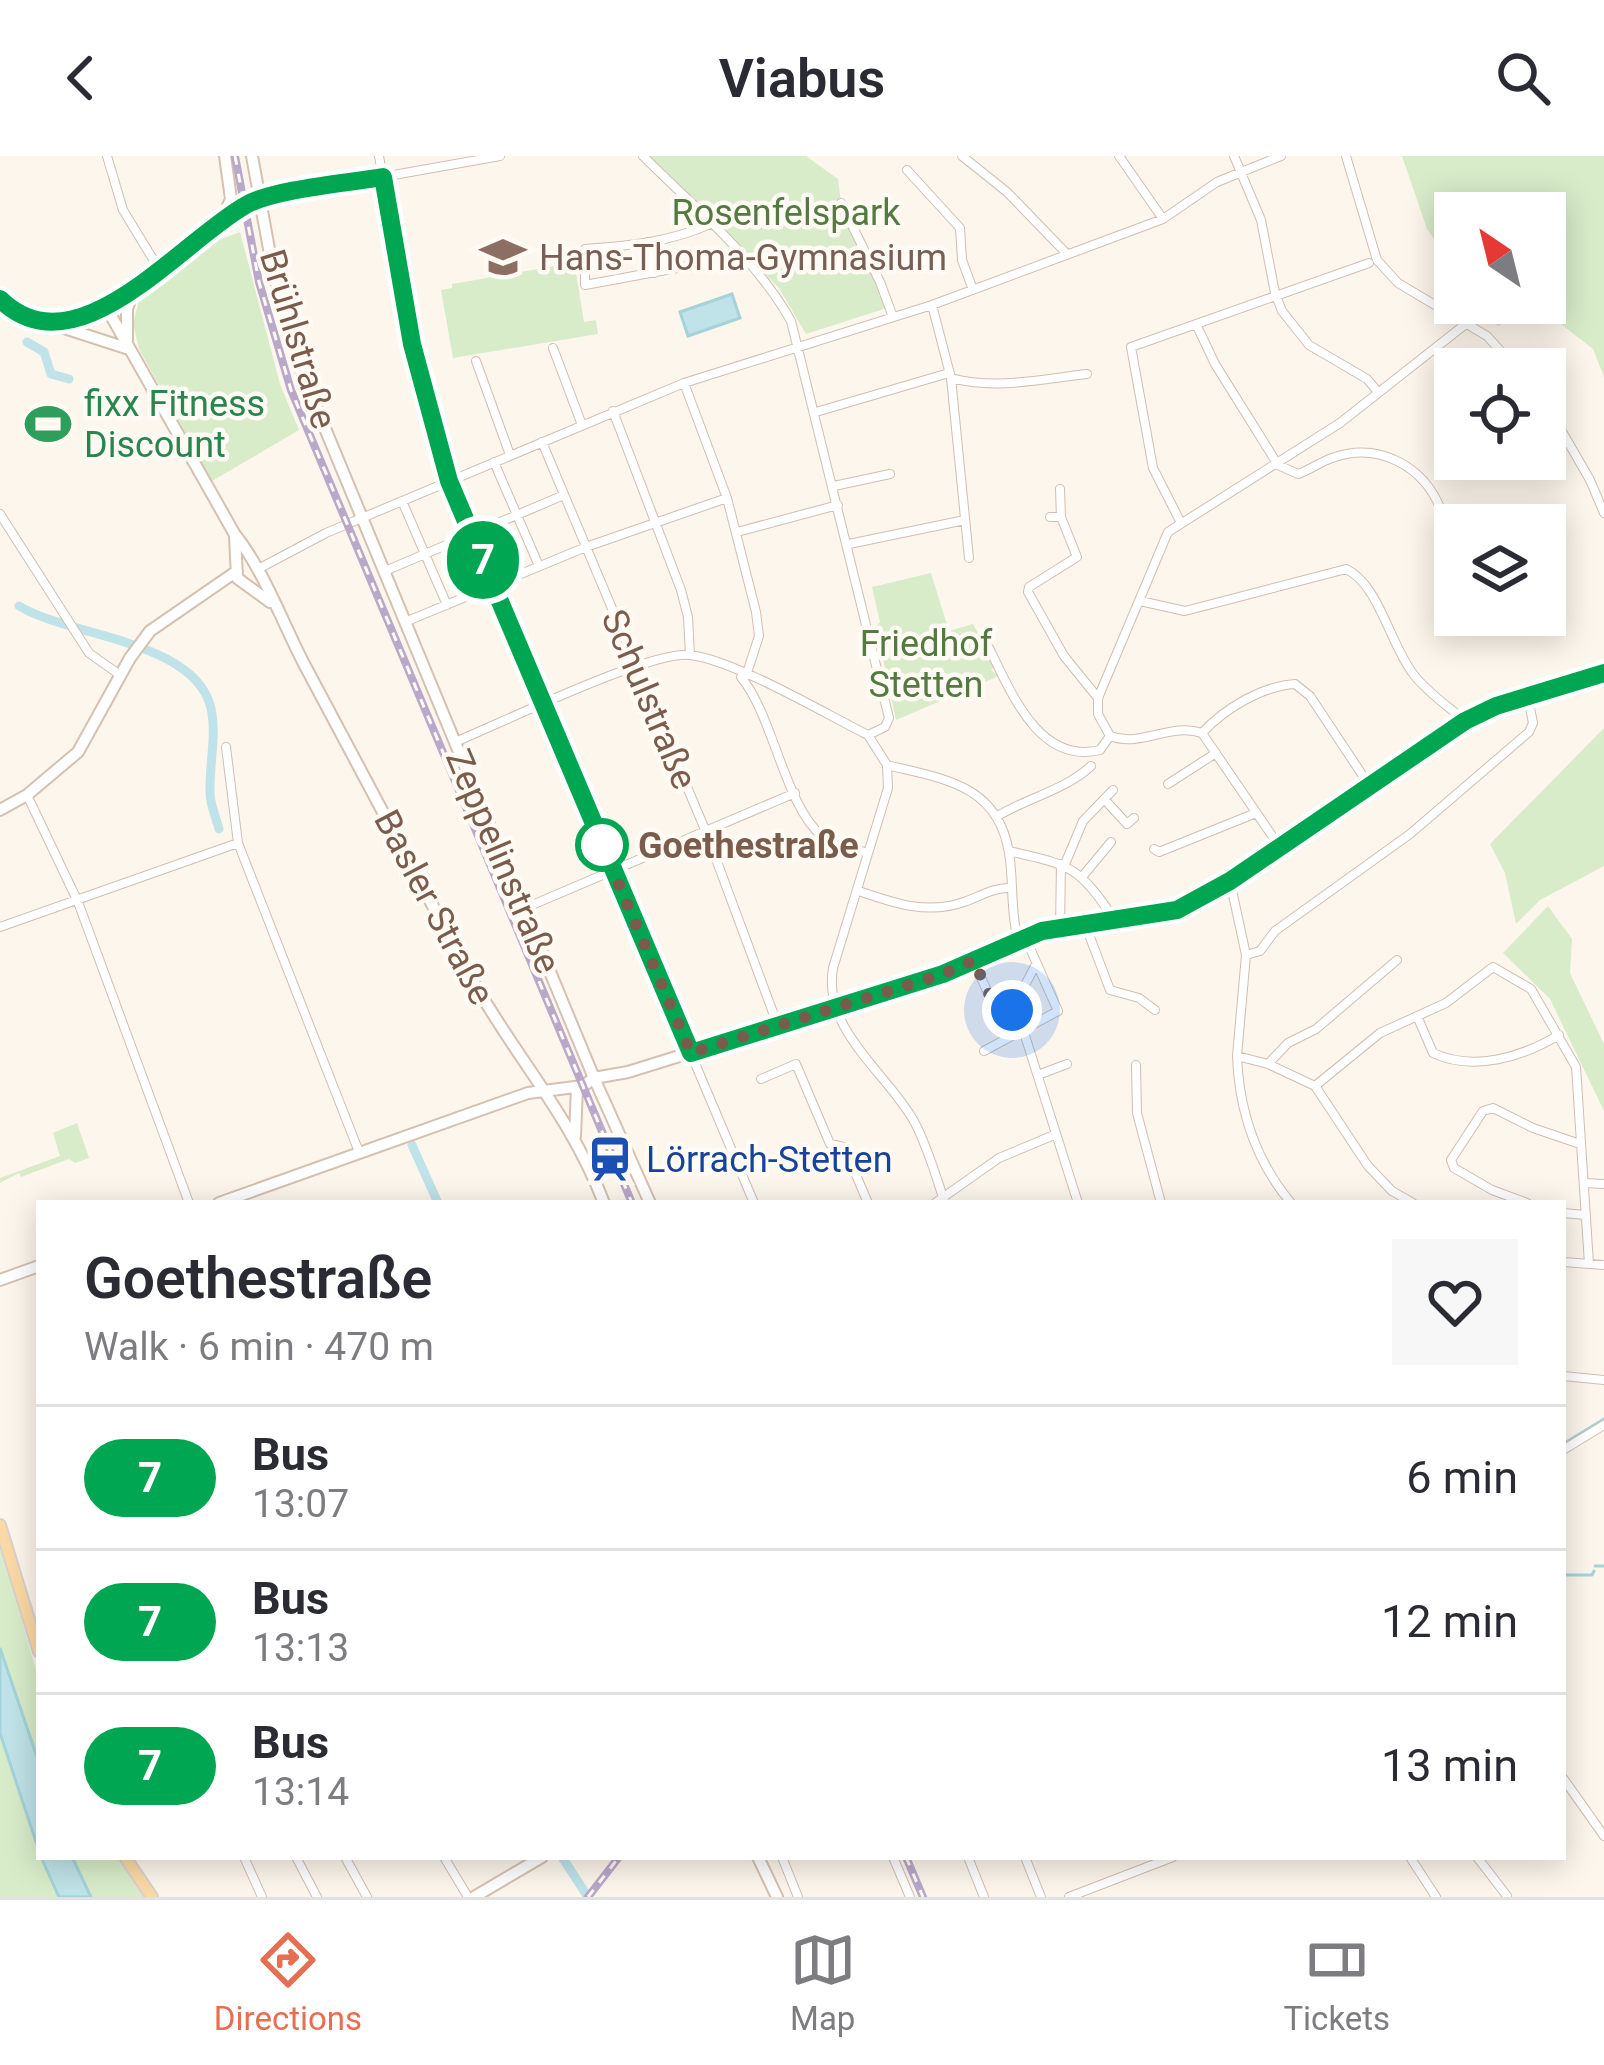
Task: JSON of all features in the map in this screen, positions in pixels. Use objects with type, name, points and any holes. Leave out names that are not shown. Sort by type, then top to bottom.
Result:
[{"type":"main road","points":[[221,221],[231,199],[225,156]]},
{"type":"main road","name":"Brühlstraße","points":[[252,156],[278,293],[296,355],[362,517]]},
{"type":"main road","points":[[231,199],[260,199]]},
{"type":"main road","points":[[55,325],[79,320],[104,305],[221,221],[260,199]]},
{"type":"main road","points":[[0,299],[23,318],[129,349],[124,322],[137,284]]},
{"type":"main road","name":"Basler Straße","points":[[104,305],[258,568],[485,1004],[546,1089],[603,1200]]},
{"type":"main road","name":"Zeppelinstraße","points":[[362,517],[649,1200]]},
{"type":"main road","name":"Basler Straße","points":[[234,533],[241,577],[274,605]]},
{"type":"main road","points":[[0,809],[27,795],[79,752],[130,658],[160,622],[241,577],[257,582],[258,568],[245,562],[241,577]]},
{"type":"main road","points":[[227,1200],[546,1089],[578,1087],[594,1078],[691,1053],[943,974],[1022,938],[1060,927],[1177,910],[1230,881],[1465,721],[1604,673]]},
{"type":"main road","points":[[575,1139],[578,1087]]},
{"type":"main road","points":[[0,1280],[36,1267]]},
{"type":"main road","points":[[0,1526],[36,1642]]},
{"type":"main road","points":[[127,1860],[152,1897]]},
{"type":"main road","points":[[471,1897],[537,1860]]},
{"type":"main road","points":[[759,1860],[777,1897]]},
{"type":"street","points":[[106,156],[123,210],[159,268]]},
{"type":"street","points":[[379,156],[412,344],[449,481],[753,1200]]},
{"type":"street","points":[[260,199],[500,156]]},
{"type":"street","points":[[643,156],[742,256],[774,292],[791,321],[889,718],[873,733]]},
{"type":"street","points":[[962,156],[1007,192],[1067,254]]},
{"type":"street","points":[[1119,156],[1162,219]]},
{"type":"street","points":[[1234,156],[1261,220],[1282,311],[1310,345],[1367,379],[1378,392]]},
{"type":"street","points":[[258,568],[362,517],[683,383],[932,305],[1162,219],[1217,182],[1281,156]]},
{"type":"street","points":[[1346,156],[1373,261],[1398,283],[1434,304]]},
{"type":"street","points":[[907,170],[960,228],[962,260],[973,290]]},
{"type":"street","points":[[841,203],[893,317]]},
{"type":"street","points":[[710,224],[690,234],[585,248],[585,285],[742,256]]},
{"type":"street","points":[[648,242],[654,273]]},
{"type":"street","points":[[1180,521],[1153,468],[1131,347],[1373,261]]},
{"type":"street","points":[[932,305],[950,376],[968,558]]},
{"type":"street","points":[[1279,846],[1202,733],[1181,728],[1126,741],[1110,736],[1100,722],[1098,698],[1168,532],[1340,424],[1466,324]]},
{"type":"street","points":[[1469,324],[1498,348]]},
{"type":"street","points":[[1197,326],[1278,465],[1298,474],[1330,458],[1366,452],[1401,462],[1422,478],[1438,504]]},
{"type":"street","points":[[553,348],[582,425]]},
{"type":"street","points":[[476,361],[510,454]]},
{"type":"street","points":[[816,412],[950,376],[971,383],[1088,374]]},
{"type":"street","points":[[683,383],[727,498],[759,636],[741,674]]},
{"type":"street","points":[[613,412],[688,617],[690,655]]},
{"type":"street","points":[[1566,438],[1604,513]]},
{"type":"street","name":"Schulstraße","points":[[542,442],[706,832],[778,1026]]},
{"type":"street","points":[[494,462],[539,566]]},
{"type":"street","points":[[834,487],[890,474]]},
{"type":"street","points":[[1060,489],[1055,517],[1077,557],[1030,586],[1028,592],[1064,656],[1098,698]]},
{"type":"street","points":[[383,572],[564,495]]},
{"type":"street","points":[[404,623],[586,547],[727,498]]},
{"type":"street","points":[[402,501],[447,605]]},
{"type":"street","points":[[736,532],[838,505]]},
{"type":"street","points":[[0,514],[78,639],[93,658],[121,676]]},
{"type":"street","points":[[849,544],[964,520]]},
{"type":"street","points":[[1140,601],[1185,610],[1346,569],[1366,583],[1391,640],[1412,673],[1465,721]]},
{"type":"street","points":[[989,648],[1042,736],[1071,751],[1100,751],[1110,736]]},
{"type":"street","points":[[454,743],[636,666],[690,655],[873,733],[887,765],[888,788],[831,976],[852,1041],[915,1123],[942,1200]]},
{"type":"street","points":[[741,674],[795,793],[820,835],[868,853]]},
{"type":"street","points":[[1202,733],[1229,710],[1265,691],[1295,684],[1310,696],[1369,785]]},
{"type":"street","points":[[763,715],[766,700],[781,692]]},
{"type":"street","points":[[1246,955],[1260,951],[1276,931],[1410,834],[1529,732],[1533,723],[1528,697]]},
{"type":"street","points":[[226,747],[238,843],[359,1153]]},
{"type":"street","points":[[1168,784],[1216,753]]},
{"type":"street","points":[[887,765],[966,787],[981,796],[1010,851],[1010,888],[1022,938],[1058,1011],[984,1051]]},
{"type":"street","points":[[996,818],[1022,801],[1069,783],[1091,766]]},
{"type":"street","points":[[1060,927],[1063,864],[1083,820],[1114,790]]},
{"type":"street","points":[[525,908],[795,793]]},
{"type":"street","points":[[27,795],[78,902],[188,1200]]},
{"type":"street","points":[[1105,800],[1127,824],[1135,818]]},
{"type":"street","points":[[1154,849],[1159,852],[1256,813]]},
{"type":"street","points":[[1082,877],[1111,842]]},
{"type":"street","points":[[0,927],[238,843]]},
{"type":"street","points":[[1010,851],[1063,864],[1082,877],[1115,920]]},
{"type":"street","points":[[1230,881],[1246,955],[1237,1056],[1251,1137],[1271,1178],[1289,1200]]},
{"type":"street","points":[[859,891],[934,909],[1010,888]]},
{"type":"street","points":[[1085,924],[1111,990],[1139,998],[1155,1010]]},
{"type":"street","points":[[974,960],[988,993],[1012,1010],[1023,1030],[1077,1200]]},
{"type":"street","points":[[1268,1064],[1288,1043],[1316,1029],[1397,960]]},
{"type":"street","points":[[1012,1010],[1035,966]]},
{"type":"street","points":[[1315,1086],[1380,1033],[1446,1003],[1493,967],[1531,989],[1576,1066],[1589,1264]]},
{"type":"street","points":[[1418,1016],[1433,1053],[1459,1060],[1503,1059],[1559,1035]]},
{"type":"street","points":[[1237,1056],[1268,1064],[1315,1086],[1368,1166],[1408,1200]]},
{"type":"street","points":[[761,1079],[796,1064],[830,1144],[844,1147],[867,1200]]},
{"type":"street","points":[[1038,1075],[1067,1064]]},
{"type":"street","points":[[1136,1065],[1137,1113],[1160,1200]]},
{"type":"street","points":[[1520,1200],[1468,1178],[1452,1164],[1483,1111],[1492,1108],[1580,1144]]},
{"type":"street","points":[[945,1200],[999,1158],[1054,1135]]},
{"type":"street","points":[[1586,1183],[1604,1184]]},
{"type":"street","points":[[1566,1213],[1586,1215]]},
{"type":"street","points":[[1566,1262],[1604,1265]]},
{"type":"street","points":[[1566,1376],[1604,1380]]},
{"type":"street","points":[[1566,1448],[1604,1425]]},
{"type":"street","points":[[1566,1782],[1604,1836]]},
{"type":"street","points":[[245,1860],[262,1897]]},
{"type":"street","points":[[298,1860],[317,1897]]},
{"type":"street","points":[[347,1860],[367,1897]]},
{"type":"street","points":[[446,1860],[471,1897]]},
{"type":"street","points":[[783,1860],[797,1897]]},
{"type":"street","points":[[894,1860],[910,1897]]},
{"type":"street","points":[[969,1860],[984,1897]]},
{"type":"street","points":[[1026,1860],[1041,1897]]},
{"type":"street","points":[[1069,1897],[1165,1860]]},
{"type":"street","points":[[1412,1860],[1436,1897]]},
{"type":"street","points":[[1479,1860],[1507,1896]]},
{"type":"green space","name":"Rosenfelspark","points":[[648,156],[806,156],[838,179],[842,210],[887,308],[806,334],[779,288]]},
{"type":"green space","points":[[1402,156],[1604,156],[1604,377],[1593,349],[1561,324],[1566,324],[1566,192],[1434,192],[1434,239]]},
{"type":"green space","points":[[240,232],[280,384],[299,430],[212,481],[139,349],[133,324],[140,296],[149,285],[216,241]]},
{"type":"green space","points":[[573,254],[584,322],[596,320],[598,334],[453,358],[441,290],[452,284],[561,265],[560,256]]},
{"type":"green space","name":"Friedhof Stetten","points":[[931,573],[949,631],[973,624],[996,665],[991,670],[999,676],[896,720],[872,587]]},
{"type":"green space","points":[[1604,728],[1604,866],[1540,900],[1516,924],[1505,873],[1490,844]]},
{"type":"green space","points":[[1548,906],[1572,939],[1570,973],[1604,1044],[1604,1111],[1550,999],[1503,953]]},
{"type":"green space","points":[[77,1123],[89,1158],[75,1163],[69,1159],[21,1177],[19,1173],[0,1183],[0,1178],[60,1156],[53,1133]]},
{"type":"green space","points":[[0,1542],[36,1670],[36,1754],[0,1648]]},
{"type":"green space","points":[[0,1733],[36,1860],[40,1860],[59,1897],[0,1897]]},
{"type":"green space","points":[[73,1860],[121,1860],[146,1897],[91,1897]]},
{"type":"water","points":[[732,294],[740,318],[688,336],[680,312]]},
{"type":"water","points":[[0,1648],[36,1754],[36,1842],[0,1733]]},
{"type":"water","points":[[42,1860],[73,1860],[91,1897],[59,1897]]},
{"type":"waterway","points":[[27,342],[44,352],[51,374],[69,379]]},
{"type":"waterway","points":[[19,606],[157,654],[200,685],[213,719],[210,793],[219,829]]},
{"type":"waterway","points":[[412,1145],[437,1200]]},
{"type":"waterway","points":[[1566,1442],[1604,1419]]},
{"type":"waterway","points":[[1595,1566],[1604,1566]]},
{"type":"waterway","points":[[1566,1575],[1592,1575],[1594,1571]]},
{"type":"waterway","points":[[564,1860],[588,1897]]},
{"type":"railway","points":[[235,156],[259,282],[291,390],[631,1200]]},
{"type":"railway","points":[[588,1897],[617,1860]]},
{"type":"railway","points":[[907,1860],[923,1897]]},
{"type":"bus line","name":"7","points":[[0,299],[30,320],[70,323],[119,296],[249,202],[383,177],[412,344],[449,481],[691,1053],[943,974],[1042,931],[1177,910],[1230,881],[1480,712],[1604,673]]},
{"type":"place","name":"Hans-Thoma-Gymnasium","points":[[503,257]]},
{"type":"place","name":"fixx Fitness Discount","points":[[48,424]]},
{"type":"place","name":"Goethestraße","points":[[602,845]]},
{"type":"place","name":"Lörrach-Stetten","points":[[610,1159]]},
{"type":"route","points":[[602,845],[691,1053],[943,974],[974,960],[988,993],[1012,1010]]}]
